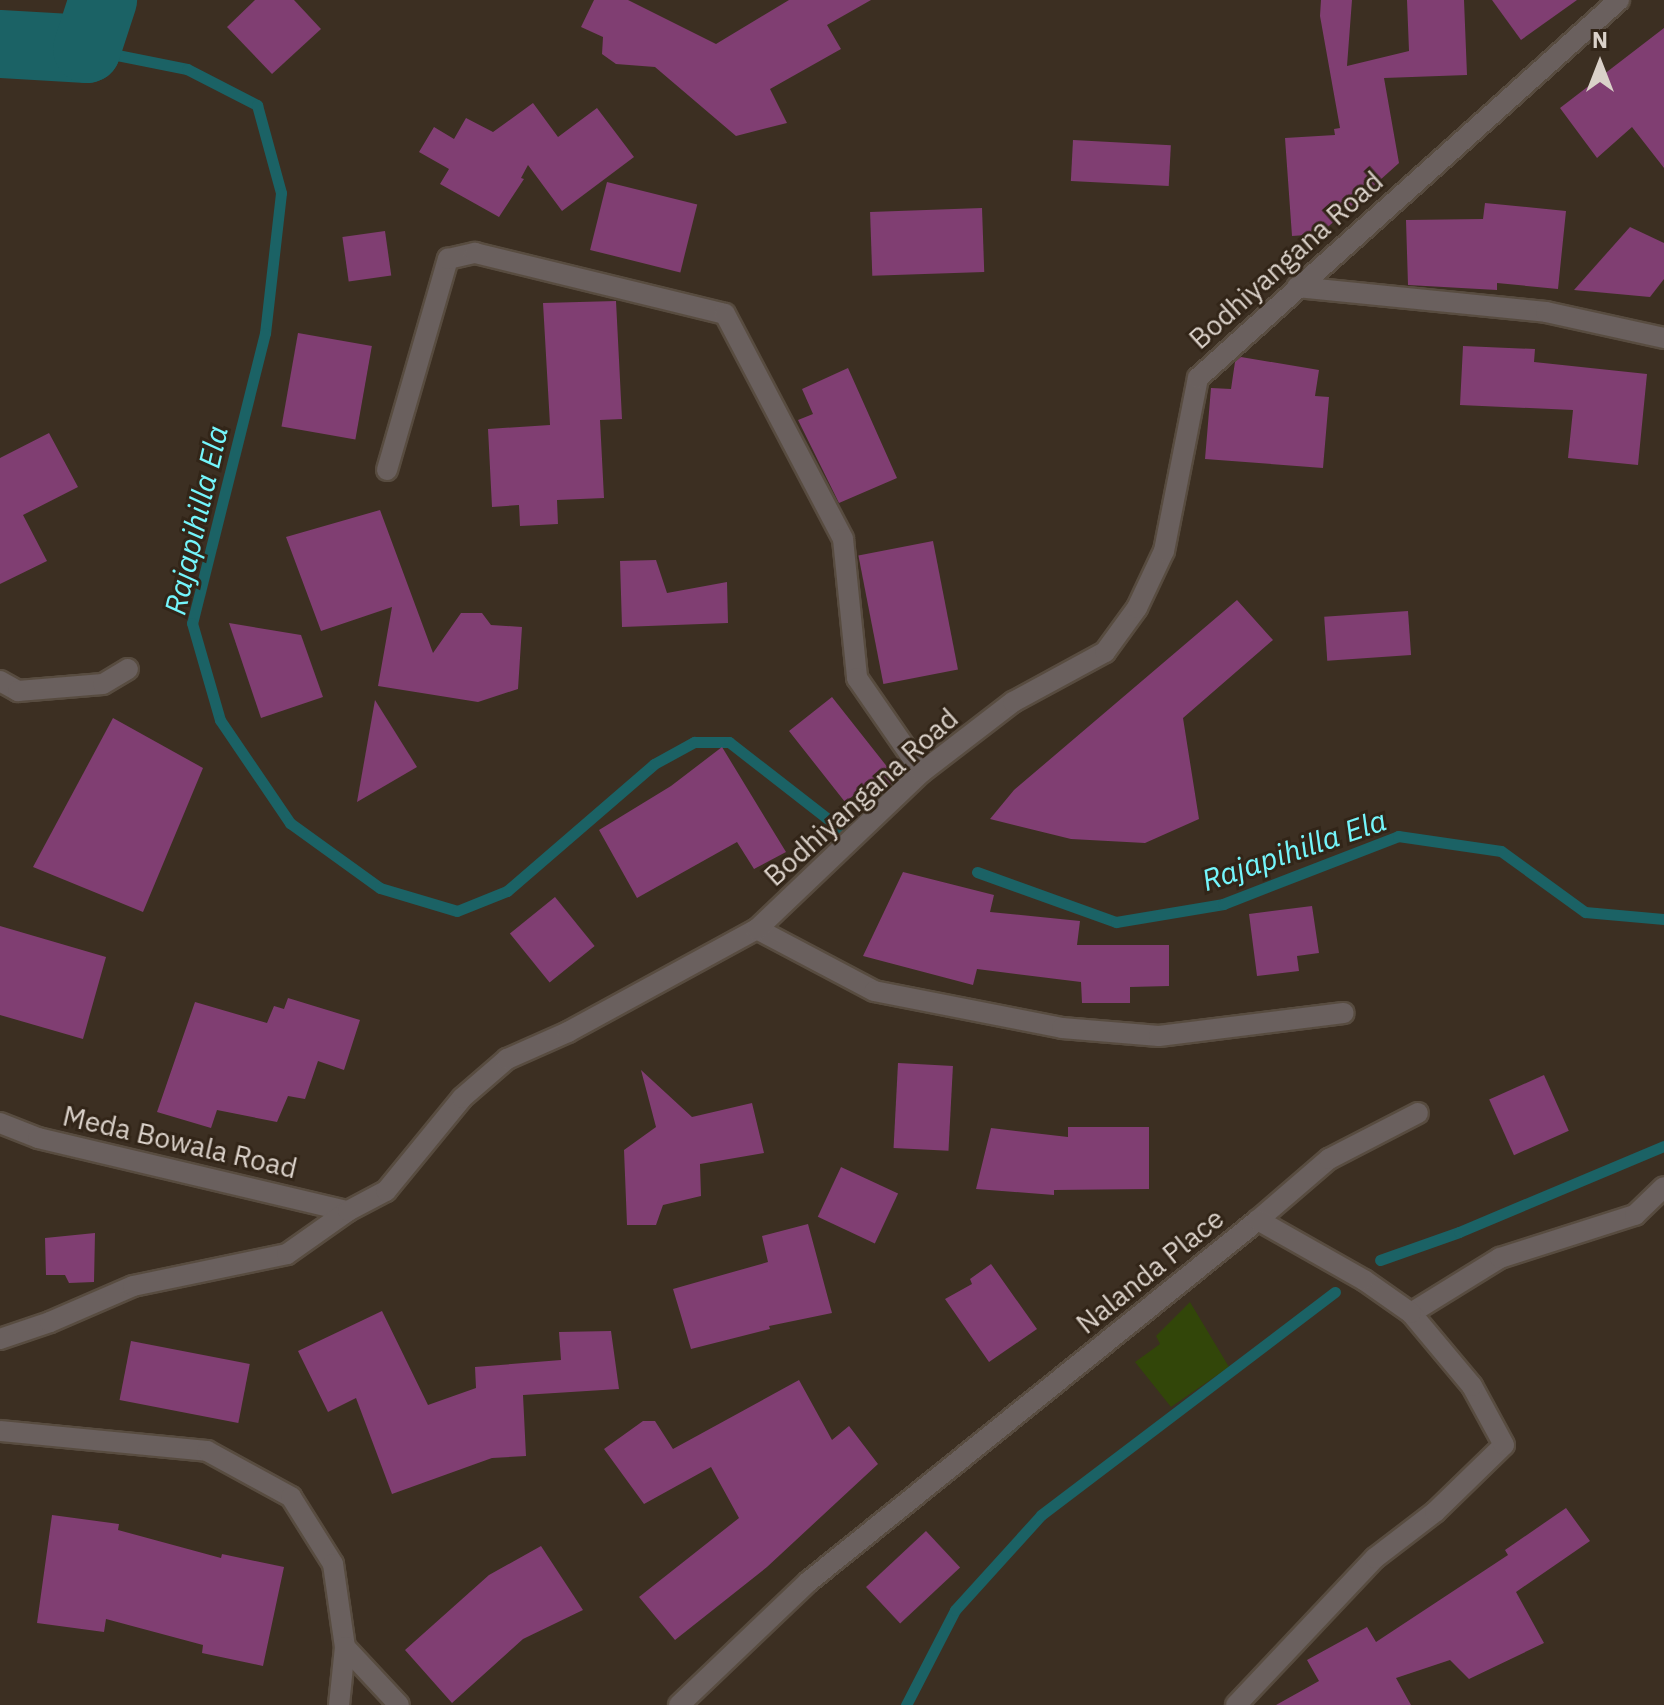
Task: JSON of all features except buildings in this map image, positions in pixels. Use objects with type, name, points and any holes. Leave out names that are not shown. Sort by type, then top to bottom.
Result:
[{"type":"street","name":"Bodhiyangana Road","points":[[0,1339],[50,1322],[133,1286],[287,1254],[348,1211],[386,1191],[462,1098],[507,1059],[568,1032],[757,929],[922,772],[1013,702],[1105,652],[1137,608],[1164,551],[1198,378],[1619,0]]},
{"type":"street","points":[[387,470],[448,259],[475,253],[725,314],[843,539],[857,678],[922,772]]},
{"type":"street","points":[[1297,287],[1546,312],[1664,338]]},
{"type":"street","points":[[0,681],[18,691],[103,684],[128,669]]},
{"type":"street","points":[[757,929],[874,991],[1062,1028],[1159,1036],[1344,1013]]},
{"type":"street","points":[[1258,1220],[1329,1159],[1418,1113]]},
{"type":"street","name":"Meda Bowala Road","points":[[0,1123],[38,1138],[348,1211]]},
{"type":"street","points":[[1411,1313],[1500,1258],[1635,1215],[1664,1187]]},
{"type":"street","name":"Nalanda Place","points":[[679,1705],[808,1582],[1258,1220],[1364,1280],[1411,1313],[1472,1386],[1504,1445],[1435,1512],[1375,1558],[1236,1705]]},
{"type":"street","points":[[0,1431],[207,1451],[291,1497],[333,1564],[345,1647],[339,1705]]},
{"type":"street","points":[[345,1647],[399,1705]]},
{"type":"green space","points":[[1190,1302],[1229,1367],[1171,1407],[1135,1362],[1160,1344],[1156,1336]]},
{"type":"waterway","points":[[0,44],[87,49],[103,0]]},
{"type":"waterway","name":"Rajapihilla Ela","points":[[87,49],[187,69],[257,105],[281,193],[265,333],[192,623],[220,720],[290,823],[380,888],[457,911],[507,891],[654,764],[694,742],[729,742],[846,833]]},
{"type":"waterway","name":"Rajapihilla Ela","points":[[977,872],[1116,922],[1223,904],[1398,836],[1501,851],[1585,912],[1664,919]]},
{"type":"waterway","name":"Rajapihilla Ela","points":[[1380,1260],[1459,1232],[1664,1146]]},
{"type":"waterway","name":"Rajapihilla Ela","points":[[906,1705],[955,1610],[1041,1515],[1335,1292]]}]
